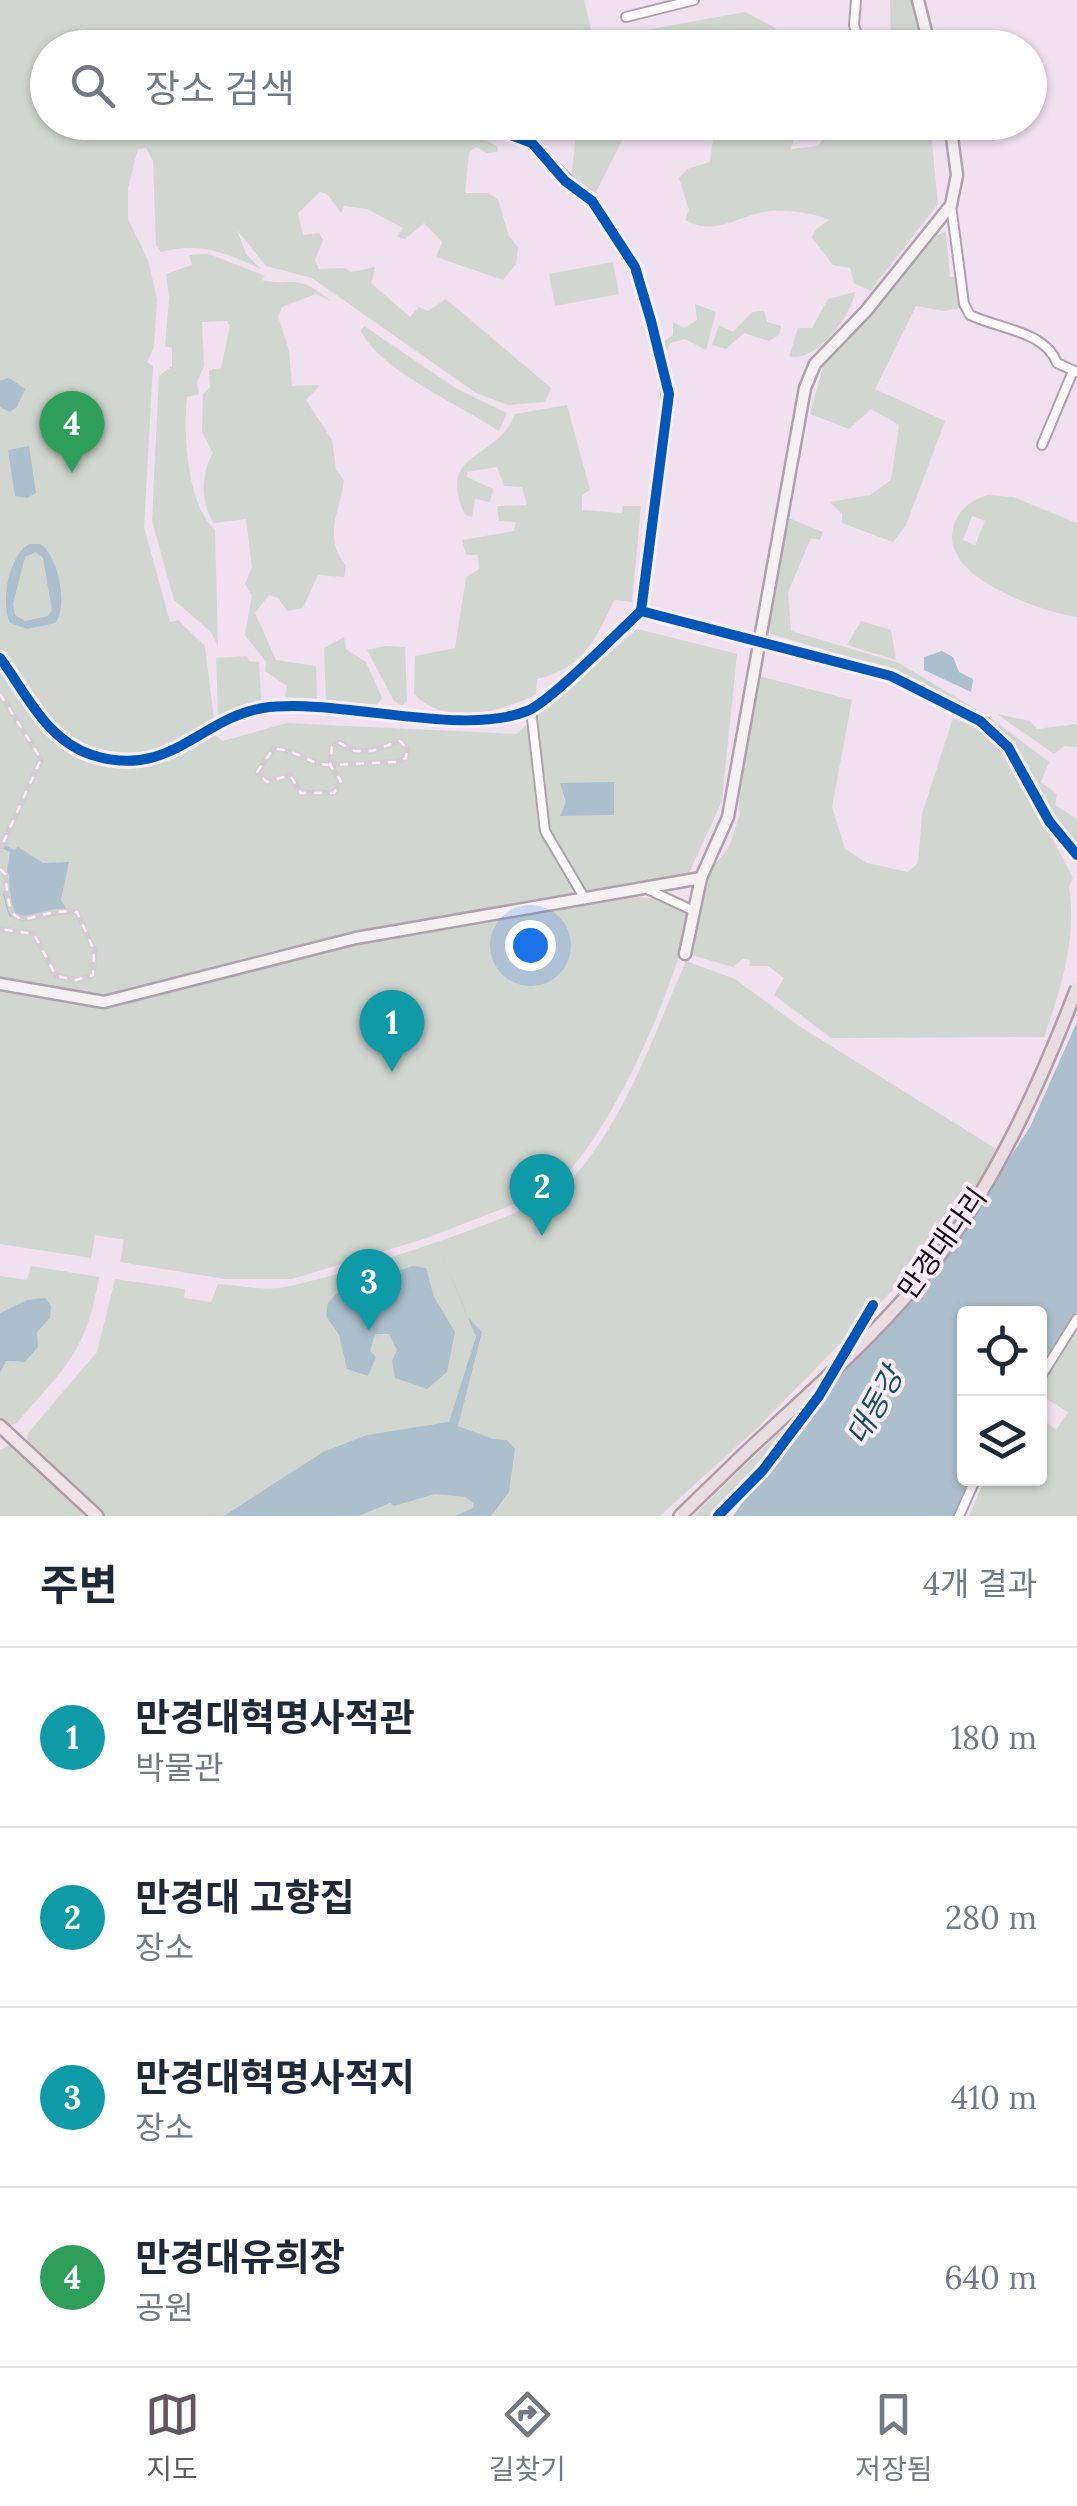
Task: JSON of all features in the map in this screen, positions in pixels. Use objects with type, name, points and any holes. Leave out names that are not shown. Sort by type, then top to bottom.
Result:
[{"type":"highway","name":"만경대다리","points":[[680,1516],[906,1296],[942,1252],[998,1164],[1077,988]]},
{"type":"main road","points":[[918,0],[926,30]]},
{"type":"main road","points":[[685,954],[701,878],[728,817],[795,432],[810,374],[951,205],[957,175],[952,140]]},
{"type":"main road","points":[[0,984],[104,1002],[356,938],[701,878]]},
{"type":"main road","points":[[0,1426],[97,1516]]},
{"type":"street","points":[[626,17],[694,0]]},
{"type":"street","points":[[855,30],[856,0]]},
{"type":"street","points":[[0,658],[49,728],[88,754],[120,761],[166,754],[257,709],[322,707],[410,716],[501,718],[531,710],[642,612],[669,394],[666,380],[635,267],[600,213],[532,143],[524,140]]},
{"type":"street","points":[[951,205],[964,304],[970,315],[1042,340],[1052,348],[1057,362],[1075,372],[1042,445]]},
{"type":"street","points":[[642,612],[891,676],[993,729],[1008,746],[1049,821],[1077,855]]},
{"type":"street","points":[[531,710],[544,831],[586,901]]},
{"type":"street","points":[[648,890],[694,911]]},
{"type":"street","points":[[718,1516],[762,1470],[819,1396],[872,1305]]},
{"type":"street","points":[[1047,1367],[1077,1320]]},
{"type":"street","points":[[958,1516],[972,1486]]},
{"type":"shaded area","points":[[0,0],[584,0],[591,30],[30,30],[30,140],[485,140],[497,146],[498,152],[487,153],[476,147],[469,152],[465,193],[487,193],[498,199],[509,236],[518,247],[516,264],[503,280],[436,257],[442,242],[424,223],[405,239],[397,237],[403,228],[367,209],[344,206],[341,213],[327,194],[320,192],[298,213],[303,235],[319,233],[323,240],[315,260],[319,269],[345,268],[351,272],[375,267],[371,283],[410,317],[419,307],[428,311],[446,299],[551,388],[545,402],[508,405],[476,393],[312,278],[266,266],[237,230],[246,254],[261,269],[212,250],[161,252],[156,245],[153,161],[146,148],[138,149],[128,188],[128,219],[148,260],[157,299],[154,347],[147,362],[153,366],[144,527],[170,622],[178,620],[205,646],[216,736],[223,741],[287,723],[516,734],[637,629],[737,654],[722,801],[689,873],[666,884],[273,951],[108,997],[0,978]]},
{"type":"shaded area","points":[[890,0],[911,0],[917,30],[891,30]]},
{"type":"shaded area","points":[[745,12],[776,28],[775,30],[646,30]]},
{"type":"shaded area","points":[[575,140],[622,140],[596,192],[585,192],[571,180]]},
{"type":"shaded area","points":[[713,140],[794,140],[791,149],[818,146],[822,140],[932,140],[938,204],[870,291],[854,283],[850,268],[833,265],[812,238],[815,230],[829,220],[822,217],[776,211],[714,226],[685,220],[689,210],[679,178],[687,169],[710,162]]},
{"type":"shaded area","points":[[946,232],[950,277],[955,277],[960,308],[944,311],[916,306],[875,389],[945,421],[906,525],[893,542],[842,523],[842,514],[830,502],[870,495],[891,480],[899,425],[871,409],[849,429],[810,414],[825,360],[937,235]]},
{"type":"shaded area","points":[[209,254],[265,276],[261,280],[302,283],[331,301],[316,294],[282,307],[278,316],[289,350],[292,386],[320,385],[306,400],[332,440],[336,469],[344,481],[334,533],[346,566],[344,577],[318,575],[303,608],[287,611],[278,598],[269,595],[255,613],[276,660],[316,666],[317,700],[285,697],[287,686],[265,671],[266,662],[245,635],[252,595],[245,584],[252,567],[246,519],[214,523],[206,507],[204,478],[213,453],[202,432],[203,394],[210,387],[209,370],[221,368],[230,326],[227,321],[202,322],[204,366],[197,382],[199,394],[187,397],[186,412],[193,486],[198,504],[215,530],[218,646],[211,632],[174,600],[152,521],[159,376],[172,366],[172,348],[165,346],[169,298],[166,274],[192,265],[189,255]]},
{"type":"shaded area","points":[[613,262],[619,294],[555,306],[549,274]]},
{"type":"shaded area","points":[[855,292],[847,313],[821,346],[799,357],[789,356],[798,328],[812,328],[828,299]]},
{"type":"shaded area","points":[[695,304],[716,312],[706,350],[685,339],[670,343],[667,351],[661,350],[661,343],[673,335],[673,322],[684,328],[697,320]]},
{"type":"shaded area","points":[[764,311],[767,322],[781,326],[779,335],[769,341],[744,333],[726,349],[712,345],[719,325],[733,332],[752,312]]},
{"type":"shaded area","points":[[364,326],[457,389],[507,413],[499,431],[385,360],[361,331]]},
{"type":"shaded area","points":[[567,405],[590,490],[582,495],[582,510],[622,513],[623,506],[641,506],[632,602],[614,600],[601,627],[577,660],[537,679],[536,694],[522,701],[473,713],[440,710],[426,704],[414,694],[415,656],[455,648],[466,577],[479,569],[478,555],[466,555],[462,540],[514,531],[516,522],[499,521],[497,506],[527,505],[522,487],[504,486],[497,467],[467,472],[467,477],[493,489],[490,502],[475,499],[472,517],[465,515],[458,494],[463,467],[496,441],[515,414]]},
{"type":"shaded area","points":[[987,495],[1013,497],[1077,523],[1077,617],[1039,607],[994,588],[960,560],[953,543],[956,519],[971,502]],"holes":[[[972,516],[985,521],[975,545],[963,540]]]},
{"type":"shaded area","points":[[789,518],[823,532],[820,540],[811,538],[788,592],[791,631],[899,663],[992,719],[1049,762],[1041,782],[1057,794],[1055,805],[1077,819],[1077,848],[1050,818],[1011,745],[992,723],[897,671],[771,634],[766,627]]},
{"type":"shaded area","points":[[861,621],[891,630],[896,660],[847,645]]},
{"type":"shaded area","points":[[344,637],[346,649],[366,662],[382,698],[377,705],[326,701],[324,648]]},
{"type":"shaded area","points":[[405,647],[407,701],[402,706],[394,701],[367,650]]},
{"type":"shaded area","points":[[247,656],[249,661],[259,662],[259,703],[218,717],[216,658]]},
{"type":"shaded area","points":[[759,676],[852,700],[832,807],[845,849],[867,863],[908,872],[918,863],[922,814],[953,718],[979,728],[1008,752],[1073,878],[1069,887],[1071,923],[1066,961],[1044,1037],[831,1038],[774,995],[784,978],[768,966],[749,966],[750,960],[743,959],[733,967],[692,955],[708,873],[729,847],[740,814],[737,788]]},
{"type":"shaded area","points":[[997,714],[1030,721],[1037,729],[1077,724],[1077,747],[1064,746],[1054,754]]},
{"type":"shaded area","points":[[638,897],[660,899],[689,916],[682,946],[654,1022],[615,1104],[570,1170],[548,1191],[424,1239],[292,1279],[225,1279],[120,1262],[124,1240],[95,1235],[91,1258],[0,1244],[0,986],[101,1008],[340,946]]},
{"type":"shaded area","points":[[686,961],[735,979],[799,1026],[998,1150],[942,1240],[757,1428],[660,1516],[103,1516],[26,1443],[28,1433],[97,1352],[115,1279],[185,1289],[184,1298],[211,1302],[218,1284],[278,1288],[337,1274],[473,1229],[546,1199],[564,1187],[585,1164],[620,1110]]},
{"type":"shaded area","points":[[31,1266],[99,1277],[87,1324],[71,1358],[17,1423],[7,1426],[0,1420],[0,1373],[6,1361],[20,1362],[37,1332],[27,1300],[0,1313],[0,1276],[27,1280]]},
{"type":"shaded area","points":[[1077,1327],[1077,1516],[969,1516],[982,1486],[1047,1486],[1047,1422],[1056,1430],[1068,1412],[1047,1399],[1047,1376]]},
{"type":"shaded area","points":[[807,1406],[764,1464],[759,1461],[755,1465],[759,1470],[715,1516],[693,1516]]},
{"type":"shaded area","points":[[12,1444],[87,1516],[0,1516],[0,1450]]},
{"type":"water","points":[[9,378],[25,389],[17,407],[10,412],[0,407],[0,381]]},
{"type":"water","points":[[29,446],[36,493],[27,498],[15,496],[8,450]]},
{"type":"water","points":[[29,544],[40,544],[52,558],[61,594],[55,623],[27,629],[10,623],[6,604],[8,580],[22,550]],"holes":[[[36,552],[43,558],[52,610],[48,616],[25,621],[15,615],[13,604],[25,557]]]},
{"type":"water","points":[[942,651],[953,657],[959,672],[973,679],[971,692],[924,670],[924,657]]},
{"type":"water","points":[[614,782],[614,815],[560,816],[566,802],[560,783]]},
{"type":"water","points":[[0,843],[14,850],[18,847],[43,863],[69,862],[61,900],[69,913],[24,921],[9,916],[3,895],[10,852]]},
{"type":"water","name":"대동강","points":[[1077,1022],[1077,1313],[1047,1360],[1047,1306],[957,1306],[957,1486],[969,1486],[955,1516],[733,1516],[823,1393],[902,1311],[942,1260],[1030,1127]]},
{"type":"water","points":[[412,1266],[426,1268],[434,1297],[455,1332],[447,1372],[427,1389],[395,1378],[392,1361],[397,1350],[389,1334],[375,1334],[370,1351],[376,1357],[368,1376],[347,1369],[339,1335],[326,1316],[328,1303],[336,1294]]},
{"type":"water","points":[[45,1298],[51,1306],[50,1318],[37,1332],[38,1347],[25,1362],[6,1361],[0,1373],[0,1313],[27,1300]]},
{"type":"water","points":[[468,1317],[482,1332],[458,1426],[507,1440],[515,1449],[509,1492],[491,1516],[455,1516],[473,1508],[474,1503],[465,1497],[435,1494],[394,1506],[390,1503],[359,1516],[224,1516],[323,1452],[367,1435],[449,1422],[476,1337]]},
{"type":"railway","points":[[0,694],[41,759],[0,850]]},
{"type":"railway","points":[[330,765],[273,749],[257,772],[267,782],[290,775],[301,793],[334,793],[341,781],[330,765],[332,747],[338,742],[355,751],[372,751],[400,741],[407,748],[406,758],[396,762],[330,765]]},
{"type":"railway","points":[[0,869],[6,875],[8,898],[18,917],[77,912],[94,950],[93,975],[76,980],[56,976],[34,934],[0,929]]},
{"type":"cycle path","points":[[0,658],[39,714],[62,739],[92,755],[119,761],[143,760],[164,754],[241,714],[263,708],[293,706],[468,720],[527,711],[567,681],[641,611],[669,394],[651,321],[635,267],[592,201],[565,181],[532,143],[524,140]]},
{"type":"cycle path","points":[[641,611],[891,676],[980,721],[1008,747],[1049,821],[1077,855]]},
{"type":"cycle path","points":[[718,1516],[763,1470],[819,1396],[873,1305]]},
{"type":"place","name":"만경대유희장","points":[[72,473]]},
{"type":"place","name":"만경대혁명사적관","points":[[392,1072]]},
{"type":"place","name":"만경대 고향집","points":[[542,1236]]},
{"type":"place","name":"만경대혁명사적지","points":[[369,1331]]}]
